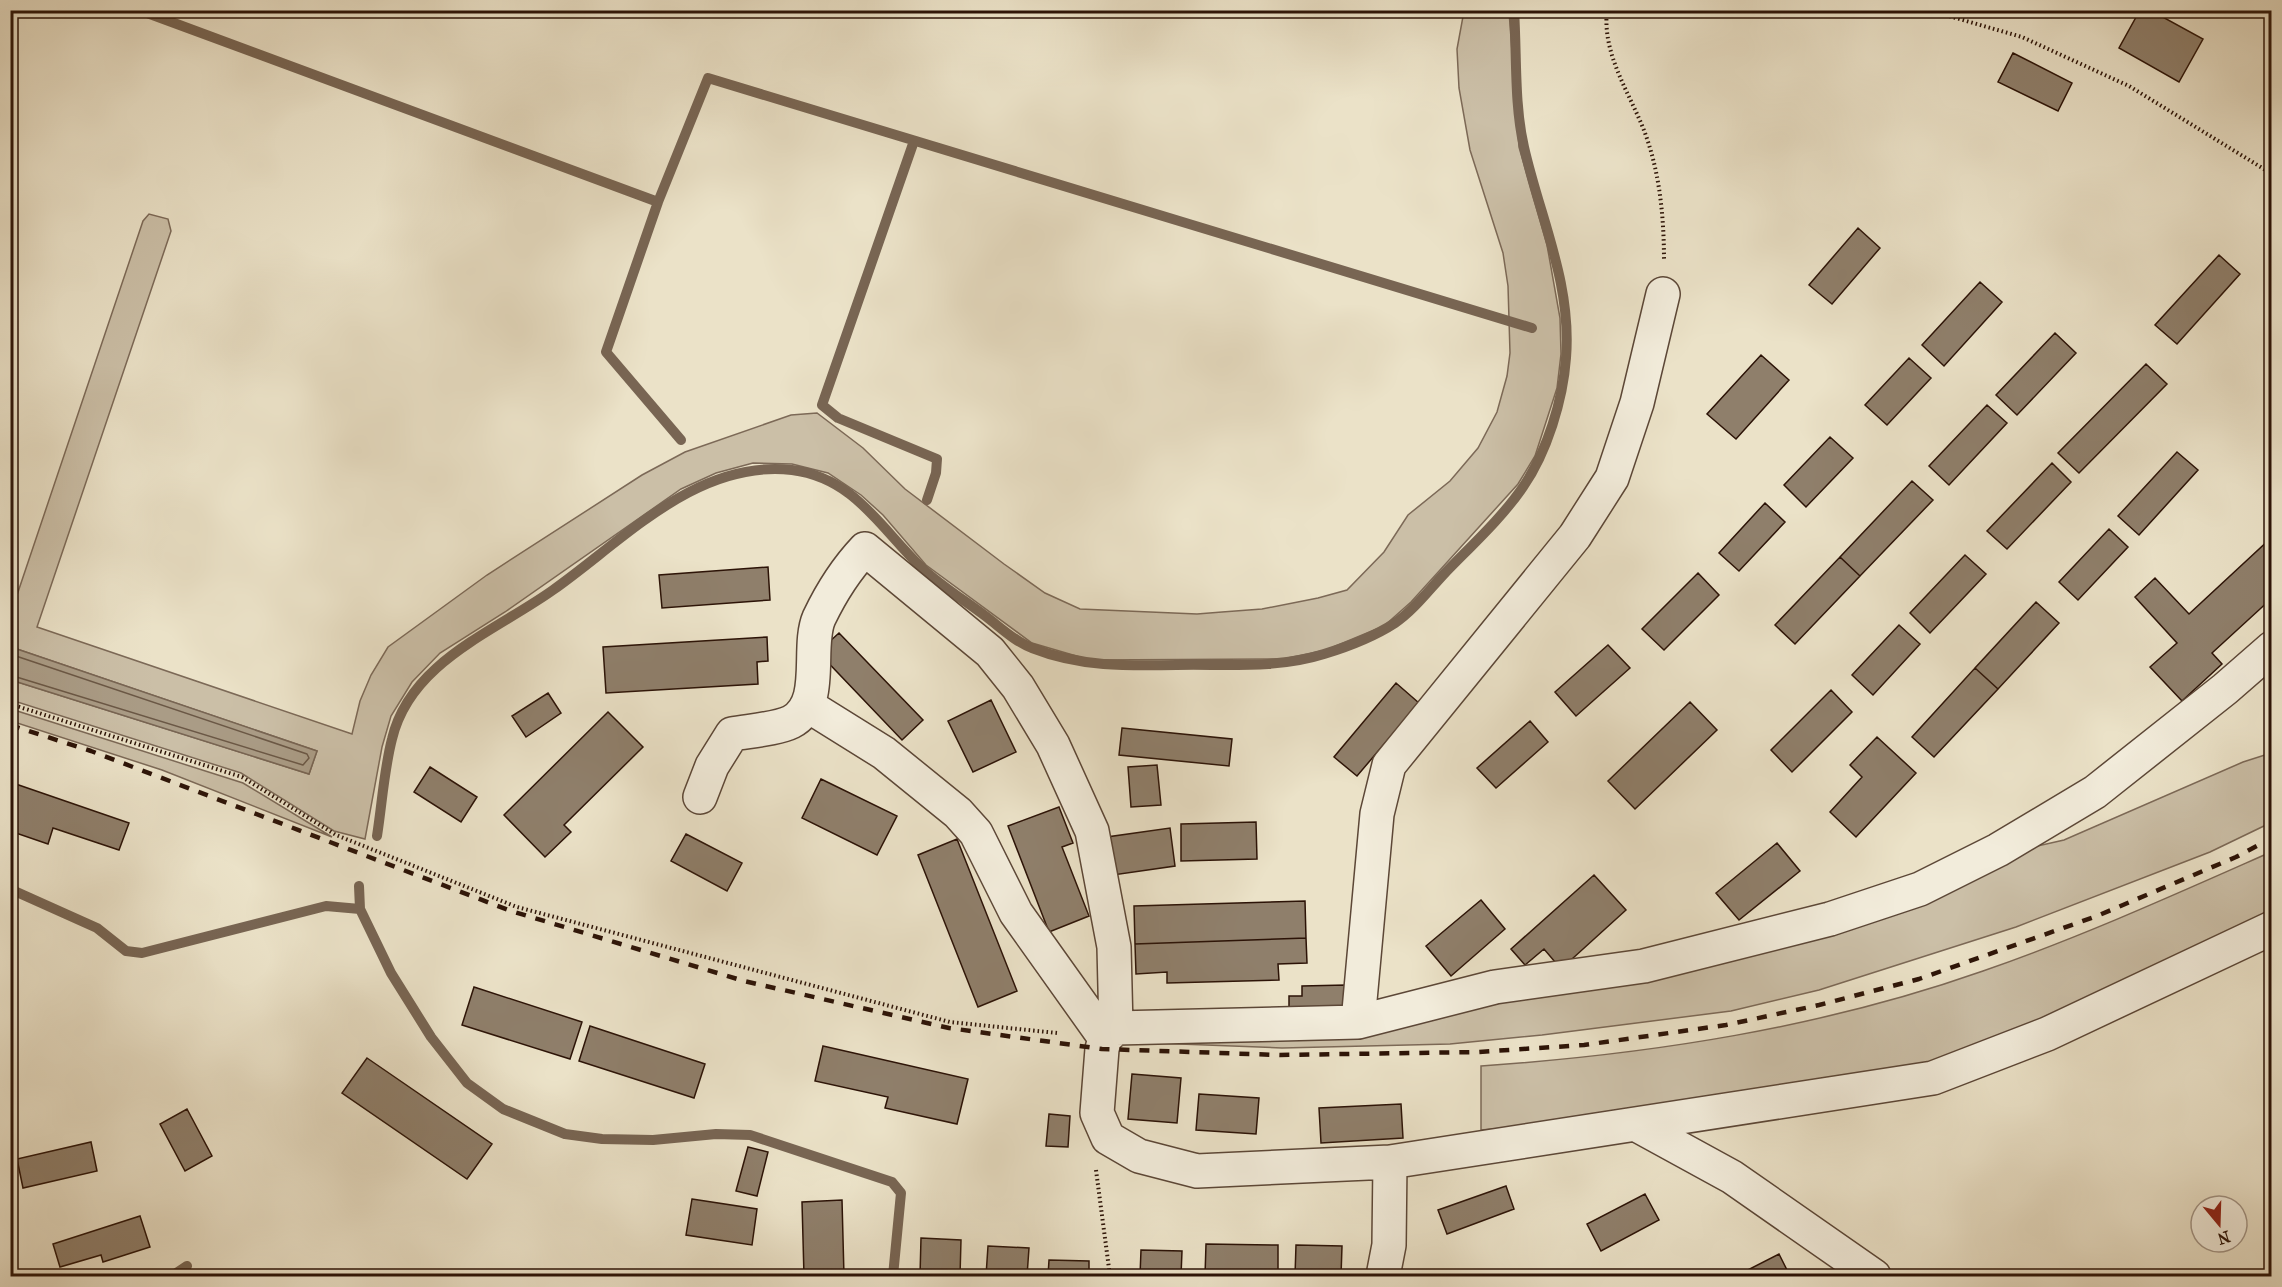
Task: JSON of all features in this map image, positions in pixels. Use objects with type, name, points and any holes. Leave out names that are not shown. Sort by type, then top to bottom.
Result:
[{"type":"street","points":[[1358,1022],[1377,814],[1389,765],[1575,536],[1612,478],[1636,403],[1663,294]]},
{"type":"street","points":[[700,797],[712,766],[732,734],[792,722],[807,705],[811,693],[813,640],[819,619],[854,560],[865,549],[990,652],[1018,687],[1053,746],[1092,831],[1114,947],[1110,1033],[1097,1113],[1108,1138],[1139,1156],[1197,1171],[1390,1162],[1933,1078],[2047,1034],[2271,928]]},
{"type":"street","points":[[1110,1033],[1358,1022],[1495,987],[1644,966],[1830,919],[1920,889],[1998,850],[2096,792],[2225,690],[2271,648]]},
{"type":"street","points":[[807,705],[884,753],[958,813],[976,833],[1016,913],[1110,1033]]},
{"type":"street","points":[[1637,1125],[1731,1177],[1874,1276]]},
{"type":"street","points":[[1383,1276],[1389,1245],[1390,1162]]},
{"type":"path","points":[[1607,10],[1605,27],[1617,72],[1645,132],[1658,175],[1664,239],[1663,294]]},
{"type":"path","points":[[1928,10],[2022,37],[2129,86],[2271,174]]},
{"type":"path","points":[[10,704],[242,777],[336,835],[518,907],[950,1022],[1110,1033]]},
{"type":"path","points":[[1108,1138],[1096,1156],[1097,1189],[1110,1276]]},
{"type":"shaded area","points":[[1464,11],[1509,11],[1519,147],[1547,245],[1560,318],[1561,354],[1557,388],[1535,456],[1518,484],[1411,602],[1384,626],[1326,650],[1283,659],[1090,660],[1032,643],[926,565],[883,515],[861,495],[828,473],[792,464],[753,463],[716,473],[681,489],[505,612],[440,653],[412,682],[391,716],[382,747],[365,839],[334,831],[241,773],[11,700],[11,680],[309,774],[317,751],[11,647],[11,601],[17,595],[143,221],[149,214],[168,219],[171,231],[37,627],[352,734],[360,701],[371,675],[388,647],[487,575],[642,475],[685,452],[791,415],[817,413],[863,448],[905,489],[1004,564],[1045,593],[1080,609],[1197,614],[1262,609],[1347,590],[1384,552],[1408,515],[1450,481],[1478,448],[1497,412],[1507,376],[1510,353],[1508,286],[1503,253],[1470,150],[1459,88],[1457,49]]},
{"type":"shaded area","points":[[11,709],[243,783],[332,837],[162,770],[11,721]]},
{"type":"shaded area","points":[[2271,753],[2271,822],[2266,825],[2210,852],[2016,927],[1819,990],[1731,1011],[1450,1044],[1282,1048],[1153,1043],[1389,1024],[2006,853],[2064,840],[2243,762]]},
{"type":"shaded area","points":[[2271,852],[2271,921],[1931,1072],[1635,1116],[1481,1130],[1481,1066],[1672,1046],[1798,1023],[1860,1008],[1922,991],[2020,958],[2128,915]]},
{"type":"water","points":[[11,647],[317,751],[309,774],[11,680]]},
{"type":"building","points":[[2140,10],[2150,10],[2203,39],[2179,82],[2119,48]]},
{"type":"building","points":[[2013,53],[2072,83],[2058,111],[1998,82]]},
{"type":"building","points":[[1858,228],[1880,248],[1832,304],[1809,285]]},
{"type":"building","points":[[2219,255],[2240,274],[2177,344],[2155,325]]},
{"type":"building","points":[[1980,282],[2002,302],[1944,366],[1922,345]]},
{"type":"building","points":[[2055,333],[2076,353],[2017,415],[1996,395]]},
{"type":"building","points":[[1761,355],[1789,380],[1736,439],[1707,414]]},
{"type":"building","points":[[1909,358],[1931,378],[1887,425],[1865,405]]},
{"type":"building","points":[[2146,364],[2167,384],[2079,473],[2058,453]]},
{"type":"building","points":[[1987,405],[2007,423],[1949,485],[1929,466]]},
{"type":"building","points":[[1830,437],[1853,458],[1806,507],[1784,485]]},
{"type":"building","points":[[2177,452],[2198,470],[2139,535],[2118,516]]},
{"type":"building","points":[[2052,463],[2071,482],[2007,549],[1987,531]]},
{"type":"building","points":[[1912,481],[1933,500],[1860,576],[1840,557]]},
{"type":"building","points":[[1765,503],[1785,522],[1739,571],[1719,553]]},
{"type":"building","points":[[2109,529],[2128,547],[2078,600],[2059,582]]},
{"type":"building","points":[[2271,538],[2272,598],[2212,653],[2222,664],[2182,701],[2150,667],[2177,643],[2135,597],[2155,578],[2189,614]]},
{"type":"building","points":[[1965,555],[1986,574],[1930,633],[1910,613]]},
{"type":"building","points":[[1840,557],[1860,576],[1795,644],[1775,625]]},
{"type":"building","points":[[768,567],[770,600],[662,608],[659,575]]},
{"type":"building","points":[[1698,573],[1719,595],[1664,650],[1642,629]]},
{"type":"building","points":[[2036,602],[2059,623],[1998,689],[1975,668]]},
{"type":"building","points":[[1899,625],[1920,644],[1873,695],[1852,675]]},
{"type":"building","points":[[839,633],[923,720],[902,740],[818,652]]},
{"type":"building","points":[[767,637],[768,661],[757,662],[758,684],[606,693],[603,647]]},
{"type":"building","points":[[1608,645],[1630,668],[1576,716],[1555,692]]},
{"type":"building","points":[[1975,668],[1998,689],[1934,757],[1912,737]]},
{"type":"building","points":[[1396,683],[1419,703],[1357,776],[1334,757]]},
{"type":"building","points":[[1831,690],[1852,712],[1792,772],[1771,750]]},
{"type":"building","points":[[548,693],[561,713],[526,737],[512,716]]},
{"type":"building","points":[[991,700],[1016,752],[973,772],[948,721]]},
{"type":"building","points":[[1690,702],[1717,730],[1635,809],[1608,781]]},
{"type":"building","points":[[608,712],[643,747],[564,825],[571,832],[545,857],[504,815]]},
{"type":"building","points":[[1530,721],[1548,742],[1496,788],[1477,768]]},
{"type":"building","points":[[1122,728],[1232,739],[1229,766],[1119,755]]},
{"type":"building","points":[[1877,737],[1916,773],[1856,837],[1830,812],[1862,777],[1850,765]]},
{"type":"building","points":[[1157,765],[1161,805],[1131,807],[1128,767]]},
{"type":"building","points":[[430,767],[477,797],[461,822],[414,792]]},
{"type":"building","points":[[821,779],[897,816],[877,855],[802,818]]},
{"type":"building","points":[[10,782],[129,823],[119,850],[53,828],[48,844],[10,831]]},
{"type":"building","points":[[1059,807],[1073,843],[1062,847],[1089,916],[1049,932],[1008,826]]},
{"type":"building","points":[[1256,822],[1257,859],[1181,861],[1181,824]]},
{"type":"building","points":[[1170,828],[1175,866],[1113,875],[1107,837]]},
{"type":"building","points":[[686,834],[742,863],[727,891],[671,861]]},
{"type":"building","points":[[957,839],[1017,991],[978,1007],[918,855]]},
{"type":"building","points":[[1777,843],[1800,871],[1739,920],[1716,893]]},
{"type":"building","points":[[1594,875],[1626,910],[1561,969],[1544,949],[1525,965],[1511,949]]},
{"type":"building","points":[[1481,900],[1505,929],[1451,976],[1426,946]]},
{"type":"building","points":[[1305,901],[1306,938],[1135,944],[1134,906]]},
{"type":"building","points":[[1306,938],[1307,963],[1278,964],[1279,980],[1167,983],[1167,972],[1136,974],[1135,944]]},
{"type":"building","points":[[1346,985],[1347,1012],[1289,1013],[1289,996],[1302,996],[1302,986]]},
{"type":"building","points":[[474,987],[582,1022],[570,1059],[462,1025]]},
{"type":"building","points":[[590,1026],[705,1064],[694,1098],[579,1061]]},
{"type":"building","points":[[823,1046],[968,1079],[957,1124],[885,1108],[888,1097],[815,1081]]},
{"type":"building","points":[[367,1058],[492,1144],[467,1179],[342,1093]]},
{"type":"building","points":[[1132,1074],[1181,1078],[1177,1123],[1128,1119]]},
{"type":"building","points":[[1199,1094],[1259,1098],[1256,1134],[1196,1130]]},
{"type":"building","points":[[1401,1104],[1403,1138],[1321,1143],[1319,1108]]},
{"type":"building","points":[[187,1109],[212,1156],[185,1171],[160,1124]]},
{"type":"building","points":[[1049,1114],[1070,1116],[1068,1147],[1046,1146]]},
{"type":"building","points":[[91,1142],[97,1171],[23,1188],[17,1159]]},
{"type":"building","points":[[748,1147],[768,1152],[757,1196],[736,1191]]},
{"type":"building","points":[[1506,1186],[1514,1209],[1447,1234],[1438,1210]]},
{"type":"building","points":[[1645,1194],[1659,1220],[1601,1251],[1587,1224]]},
{"type":"building","points":[[692,1199],[757,1209],[752,1245],[686,1235]]},
{"type":"building","points":[[842,1200],[844,1276],[804,1276],[802,1202]]},
{"type":"building","points":[[140,1216],[150,1247],[103,1262],[101,1255],[60,1267],[53,1244]]},
{"type":"building","points":[[921,1238],[961,1240],[960,1276],[920,1276]]},
{"type":"building","points":[[1206,1244],[1278,1245],[1278,1272],[1244,1272],[1244,1276],[1205,1276]]},
{"type":"building","points":[[1296,1245],[1342,1246],[1341,1276],[1295,1276]]},
{"type":"building","points":[[988,1246],[1029,1248],[1027,1276],[986,1276]]},
{"type":"building","points":[[1141,1250],[1182,1251],[1181,1276],[1140,1276]]},
{"type":"building","points":[[1779,1254],[1790,1276],[1736,1276]]},
{"type":"building","points":[[1049,1260],[1089,1261],[1089,1276],[1048,1276]]},
{"type":"waterway","points":[[139,10],[658,202],[708,78],[1532,328]]},
{"type":"waterway","points":[[377,836],[392,739],[402,712],[416,689],[435,669],[457,651],[553,590],[664,507],[693,490],[725,477],[757,470],[792,470],[814,475],[833,483],[865,507],[907,553],[944,586],[1019,642],[1068,659],[1104,664],[1140,665],[1251,665],[1288,662],[1342,648],[1370,637],[1402,618],[1485,532],[1523,487],[1546,442],[1561,391],[1567,330],[1564,303],[1560,277],[1521,131],[1517,97],[1514,10]]},
{"type":"waterway","points":[[914,141],[822,405],[838,418],[937,459],[936,473],[927,500]]},
{"type":"waterway","points":[[658,202],[606,352],[681,440]]},
{"type":"waterway","points":[[359,886],[360,909],[391,973],[431,1037],[467,1083],[503,1109],[565,1134],[602,1139],[653,1140],[716,1134],[750,1135],[892,1182],[901,1193],[893,1276]]},
{"type":"waterway","points":[[10,889],[97,928],[126,951],[142,953],[326,906],[360,909]]},
{"type":"waterway","points":[[172,1276],[187,1266]]},
{"type":"railway","points":[[10,725],[91,751],[511,911],[744,981],[949,1028],[1102,1049],[1280,1055],[1478,1052],[1584,1045],[1726,1025],[1819,1005],[1919,979],[2097,916],[2236,857],[2272,838]]}]
